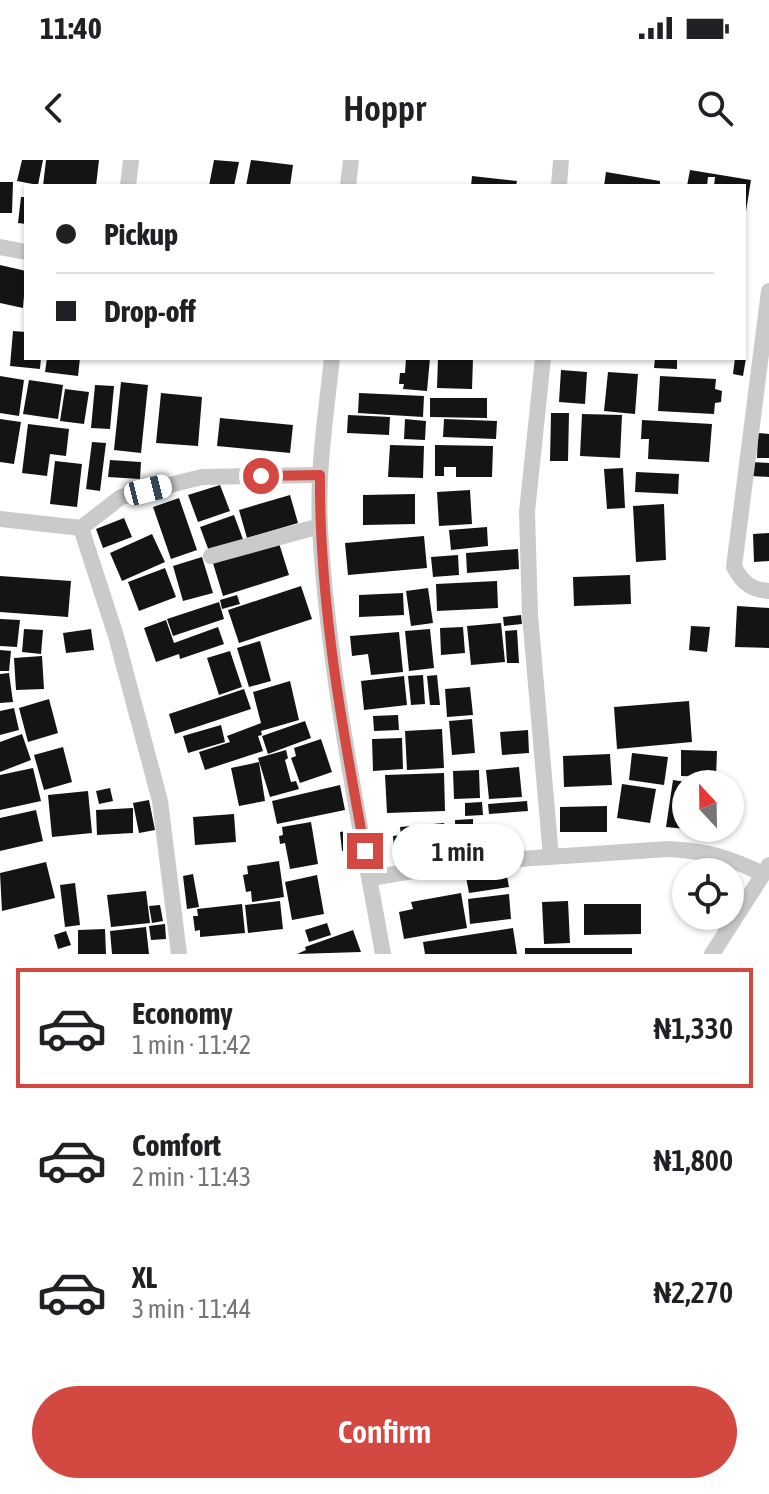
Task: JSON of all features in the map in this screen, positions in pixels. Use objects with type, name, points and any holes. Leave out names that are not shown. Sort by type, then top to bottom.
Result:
[{"type":"street","points":[[128,184],[131,160]]},
{"type":"street","points":[[348,184],[351,160]]},
{"type":"street","points":[[559,184],[561,160]]},
{"type":"street","points":[[0,247],[24,252]]},
{"type":"street","points":[[769,291],[734,567],[742,581],[756,590],[769,591]]},
{"type":"street","points":[[332,360],[320,475],[320,526],[350,770],[383,954]]},
{"type":"street","points":[[543,360],[527,512],[530,615],[551,857]]},
{"type":"street","points":[[0,519],[81,528],[121,497],[202,477],[320,475]]},
{"type":"street","points":[[211,556],[320,526]]},
{"type":"street","points":[[81,528],[116,636],[160,801],[179,954]]},
{"type":"street","points":[[371,878],[460,863],[668,849],[701,850],[766,870],[712,954]]},
{"type":"building","points":[[22,160],[43,160],[38,184],[17,181]]},
{"type":"building","points":[[46,160],[99,160],[96,184],[43,184]]},
{"type":"building","points":[[214,160],[239,162],[234,184],[209,184]]},
{"type":"building","points":[[251,160],[293,165],[290,184],[246,184]]},
{"type":"building","points":[[690,170],[751,180],[746,211],[746,184],[714,184],[715,177],[708,177],[707,184],[687,184]]},
{"type":"building","points":[[606,172],[660,181],[660,184],[604,184]]},
{"type":"building","points":[[472,176],[517,181],[516,184],[471,184]]},
{"type":"building","points":[[0,182],[13,182],[12,213],[0,213]]},
{"type":"building","points":[[21,197],[24,197],[24,224],[18,223]]},
{"type":"building","points":[[0,265],[24,271],[23,308],[0,303]]},
{"type":"building","points":[[13,331],[24,332],[24,360],[41,360],[40,369],[10,366]]},
{"type":"building","points":[[47,360],[80,360],[78,376],[45,372]]},
{"type":"building","points":[[406,360],[430,360],[427,391],[403,389],[404,384],[399,384],[400,373],[405,373]]},
{"type":"building","points":[[438,360],[473,360],[472,389],[437,388]]},
{"type":"building","points":[[655,360],[677,360],[677,369],[654,368]]},
{"type":"building","points":[[735,360],[746,360],[743,376],[733,374]]},
{"type":"building","points":[[561,370],[587,372],[585,404],[559,402]]},
{"type":"building","points":[[608,372],[638,374],[635,414],[604,411]]},
{"type":"building","points":[[0,376],[24,380],[19,416],[0,413]]},
{"type":"building","points":[[660,376],[716,379],[715,389],[722,391],[721,402],[715,403],[714,414],[658,411]]},
{"type":"building","points":[[29,380],[63,385],[58,419],[23,414]]},
{"type":"building","points":[[121,382],[148,385],[141,453],[114,450]]},
{"type":"building","points":[[95,385],[114,386],[110,429],[91,428]]},
{"type":"building","points":[[65,389],[89,392],[84,424],[60,421]]},
{"type":"building","points":[[161,393],[202,397],[198,446],[156,443]]},
{"type":"building","points":[[359,393],[424,396],[423,417],[358,413]]},
{"type":"building","points":[[430,398],[487,398],[487,418],[430,417]]},
{"type":"building","points":[[551,413],[569,413],[568,461],[550,461]]},
{"type":"building","points":[[582,414],[622,415],[620,458],[580,456]]},
{"type":"building","points":[[348,415],[390,417],[389,435],[347,433]]},
{"type":"building","points":[[220,418],[293,425],[290,453],[217,446]]},
{"type":"building","points":[[0,419],[21,422],[14,464],[0,462]]},
{"type":"building","points":[[405,419],[426,421],[425,440],[404,439]]},
{"type":"building","points":[[444,419],[497,421],[496,439],[443,437]]},
{"type":"building","points":[[642,420],[712,424],[709,462],[648,459],[649,439],[641,439]]},
{"type":"building","points":[[28,424],[69,429],[66,456],[50,454],[47,476],[22,473]]},
{"type":"building","points":[[758,433],[769,434],[769,458],[757,458]]},
{"type":"building","points":[[92,442],[106,443],[100,491],[86,489]]},
{"type":"building","points":[[390,445],[424,446],[423,478],[388,477]]},
{"type":"building","points":[[435,445],[493,446],[492,477],[456,477],[456,467],[444,467],[444,476],[435,476]]},
{"type":"building","points":[[110,460],[141,462],[140,479],[108,477]]},
{"type":"building","points":[[55,461],[82,464],[77,507],[50,504]]},
{"type":"building","points":[[752,462],[769,463],[769,477],[751,476]]},
{"type":"building","points":[[623,468],[625,508],[607,509],[604,469]]},
{"type":"building","points":[[636,472],[679,474],[678,494],[635,492]]},
{"type":"building","points":[[220,485],[230,511],[198,522],[188,495]]},
{"type":"building","points":[[470,490],[472,524],[439,526],[437,492]]},
{"type":"building","points":[[415,494],[415,524],[363,525],[363,495]]},
{"type":"building","points":[[290,495],[298,523],[247,538],[239,510]]},
{"type":"building","points":[[179,498],[197,550],[171,559],[153,507]]},
{"type":"building","points":[[664,504],[666,560],[636,562],[633,506]]},
{"type":"building","points":[[234,515],[244,542],[210,554],[200,527]]},
{"type":"building","points":[[124,518],[132,537],[103,548],[96,529]]},
{"type":"building","points":[[487,527],[488,546],[451,550],[449,530]]},
{"type":"building","points":[[769,533],[769,561],[754,562],[753,534]]},
{"type":"building","points":[[152,534],[165,562],[122,581],[110,553]]},
{"type":"building","points":[[424,536],[427,568],[348,575],[345,543]]},
{"type":"building","points":[[278,540],[289,575],[223,596],[212,560]]},
{"type":"building","points":[[518,549],[519,569],[467,573],[466,553]]},
{"type":"building","points":[[458,555],[459,575],[433,577],[431,557]]},
{"type":"building","points":[[202,557],[213,593],[183,601],[173,566]]},
{"type":"building","points":[[165,568],[176,597],[139,611],[128,582]]},
{"type":"building","points":[[630,575],[631,604],[574,606],[573,577]]},
{"type":"building","points":[[0,576],[71,581],[68,617],[0,612]]},
{"type":"building","points":[[497,581],[498,608],[437,611],[436,584]]},
{"type":"building","points":[[301,586],[312,619],[239,643],[228,610]]},
{"type":"building","points":[[428,588],[433,623],[411,626],[406,591]]},
{"type":"building","points":[[403,593],[404,615],[359,617],[359,595]]},
{"type":"building","points":[[237,595],[240,604],[222,609],[220,600]]},
{"type":"building","points":[[219,602],[224,619],[173,636],[167,619]]},
{"type":"building","points":[[737,606],[769,608],[769,648],[735,647]]},
{"type":"building","points":[[521,615],[522,624],[504,626],[503,617]]},
{"type":"building","points":[[0,619],[20,620],[17,647],[0,646]]},
{"type":"building","points":[[166,620],[174,643],[218,627],[224,644],[180,659],[179,654],[156,662],[144,628]]},
{"type":"building","points":[[501,623],[505,662],[471,665],[467,626]]},
{"type":"building","points":[[691,626],[710,627],[707,652],[689,650]]},
{"type":"building","points":[[463,627],[465,653],[441,655],[440,628]]},
{"type":"building","points":[[24,629],[43,630],[41,654],[22,652]]},
{"type":"building","points":[[91,629],[94,650],[66,653],[63,633]]},
{"type":"building","points":[[430,629],[434,668],[409,671],[405,631]]},
{"type":"building","points":[[517,630],[519,663],[507,663],[505,631]]},
{"type":"building","points":[[399,632],[403,672],[371,675],[368,654],[352,656],[350,636]]},
{"type":"building","points":[[260,641],[271,681],[249,687],[237,648]]},
{"type":"building","points":[[0,650],[11,651],[9,671],[0,671]]},
{"type":"building","points":[[230,651],[242,687],[219,695],[207,658]]},
{"type":"building","points":[[42,656],[44,689],[16,690],[14,658]]},
{"type":"building","points":[[9,673],[13,702],[0,703],[0,674]]},
{"type":"building","points":[[423,675],[425,704],[411,705],[408,676]]},
{"type":"building","points":[[437,675],[440,705],[430,705],[427,676]]},
{"type":"building","points":[[404,676],[407,705],[364,710],[361,681]]},
{"type":"building","points":[[290,681],[299,720],[261,731],[262,735],[258,736],[263,751],[205,770],[199,752],[230,742],[227,736],[261,723],[253,692]]},
{"type":"building","points":[[470,687],[473,715],[447,717],[445,689]]},
{"type":"building","points":[[244,689],[251,709],[175,734],[169,714]]},
{"type":"building","points":[[49,699],[58,733],[28,742],[19,708]]},
{"type":"building","points":[[689,701],[692,742],[617,749],[614,707]]},
{"type":"building","points":[[14,708],[19,730],[0,735],[0,711]]},
{"type":"building","points":[[398,715],[399,730],[374,731],[373,716]]},
{"type":"building","points":[[472,719],[475,753],[452,755],[449,721]]},
{"type":"building","points":[[305,721],[311,738],[268,754],[262,736]]},
{"type":"building","points":[[221,725],[225,742],[188,753],[183,736]]},
{"type":"building","points":[[442,729],[444,768],[407,770],[405,731]]},
{"type":"building","points":[[528,730],[529,753],[502,755],[500,732]]},
{"type":"building","points":[[22,734],[31,760],[0,772],[0,742]]},
{"type":"building","points":[[402,738],[403,769],[373,771],[372,739]]},
{"type":"building","points":[[321,739],[332,772],[300,783],[291,758],[296,756],[294,748]]},
{"type":"building","points":[[63,747],[72,782],[44,790],[34,755]]},
{"type":"building","points":[[286,750],[288,758],[285,760],[291,782],[296,781],[299,789],[270,797],[258,758]]},
{"type":"building","points":[[681,750],[717,751],[716,770],[681,770]]},
{"type":"building","points":[[632,753],[668,757],[664,785],[629,780]]},
{"type":"building","points":[[610,754],[612,785],[564,787],[563,756]]},
{"type":"building","points":[[259,762],[265,801],[239,806],[231,768]]},
{"type":"building","points":[[519,767],[522,797],[489,799],[486,770]]},
{"type":"building","points":[[33,768],[41,801],[0,810],[0,775]]},
{"type":"building","points":[[479,770],[480,798],[454,799],[453,771]]},
{"type":"building","points":[[444,773],[445,811],[387,813],[385,775]]},
{"type":"building","points":[[622,784],[656,789],[650,823],[617,818]]},
{"type":"building","points":[[340,785],[345,810],[277,824],[272,801]]},
{"type":"building","points":[[672,787],[672,828],[666,827]]},
{"type":"building","points":[[110,788],[113,801],[99,804],[96,791]]},
{"type":"building","points":[[88,791],[92,833],[52,837],[48,795]]},
{"type":"building","points":[[149,800],[155,830],[139,833],[133,803]]},
{"type":"building","points":[[527,801],[528,811],[489,814],[488,804]]},
{"type":"building","points":[[482,802],[483,815],[465,816],[465,803]]},
{"type":"building","points":[[607,806],[607,832],[560,832],[560,807]]},
{"type":"building","points":[[133,808],[133,833],[97,835],[96,810]]},
{"type":"building","points":[[36,810],[43,841],[0,851],[0,818]]},
{"type":"building","points":[[234,814],[236,842],[195,845],[193,817]]},
{"type":"building","points":[[473,819],[473,854],[456,854],[455,820]]},
{"type":"building","points":[[311,822],[318,864],[290,869],[285,843],[280,844],[282,827]]},
{"type":"building","points":[[444,823],[447,857],[404,860],[403,849],[394,850],[393,836],[401,835],[400,827]]},
{"type":"building","points":[[353,830],[355,850],[342,851],[340,832]]},
{"type":"building","points":[[279,861],[284,897],[252,902],[251,891],[246,892],[243,875],[248,874],[247,866]]},
{"type":"building","points":[[46,862],[55,898],[2,911],[0,873]]},
{"type":"building","points":[[506,871],[509,887],[469,893],[466,877]]},
{"type":"building","points":[[193,874],[199,907],[187,909],[183,876]]},
{"type":"building","points":[[317,875],[324,914],[292,920],[285,882]]},
{"type":"building","points":[[75,883],[80,925],[65,927],[60,885]]},
{"type":"building","points":[[146,891],[150,923],[111,927],[107,895]]},
{"type":"building","points":[[461,893],[467,928],[404,939],[399,912],[413,909],[411,902]]},
{"type":"building","points":[[509,894],[511,919],[470,924],[468,899]]},
{"type":"building","points":[[280,901],[283,929],[248,933],[245,905]]},
{"type":"building","points":[[568,901],[570,943],[544,944],[542,902]]},
{"type":"building","points":[[242,904],[245,933],[200,937],[200,930],[195,931],[193,916],[198,916],[197,909]]},
{"type":"building","points":[[584,904],[641,904],[641,934],[584,935]]},
{"type":"building","points":[[160,905],[163,921],[152,923],[149,906]]},
{"type":"building","points":[[327,923],[331,935],[309,942],[305,930]]},
{"type":"building","points":[[165,924],[166,939],[151,940],[149,926]]},
{"type":"building","points":[[146,927],[149,954],[112,954],[110,931]]},
{"type":"building","points":[[513,928],[517,954],[425,954],[423,942]]},
{"type":"building","points":[[105,929],[106,954],[78,954],[78,930]]},
{"type":"building","points":[[353,930],[361,952],[297,954],[306,950],[305,947]]},
{"type":"building","points":[[66,931],[71,945],[58,949],[54,935]]},
{"type":"building","points":[[525,948],[632,948],[632,954],[525,954]]},
{"type":"route","points":[[261,476],[320,475],[320,526],[328,610],[350,770],[365,851]]}]
